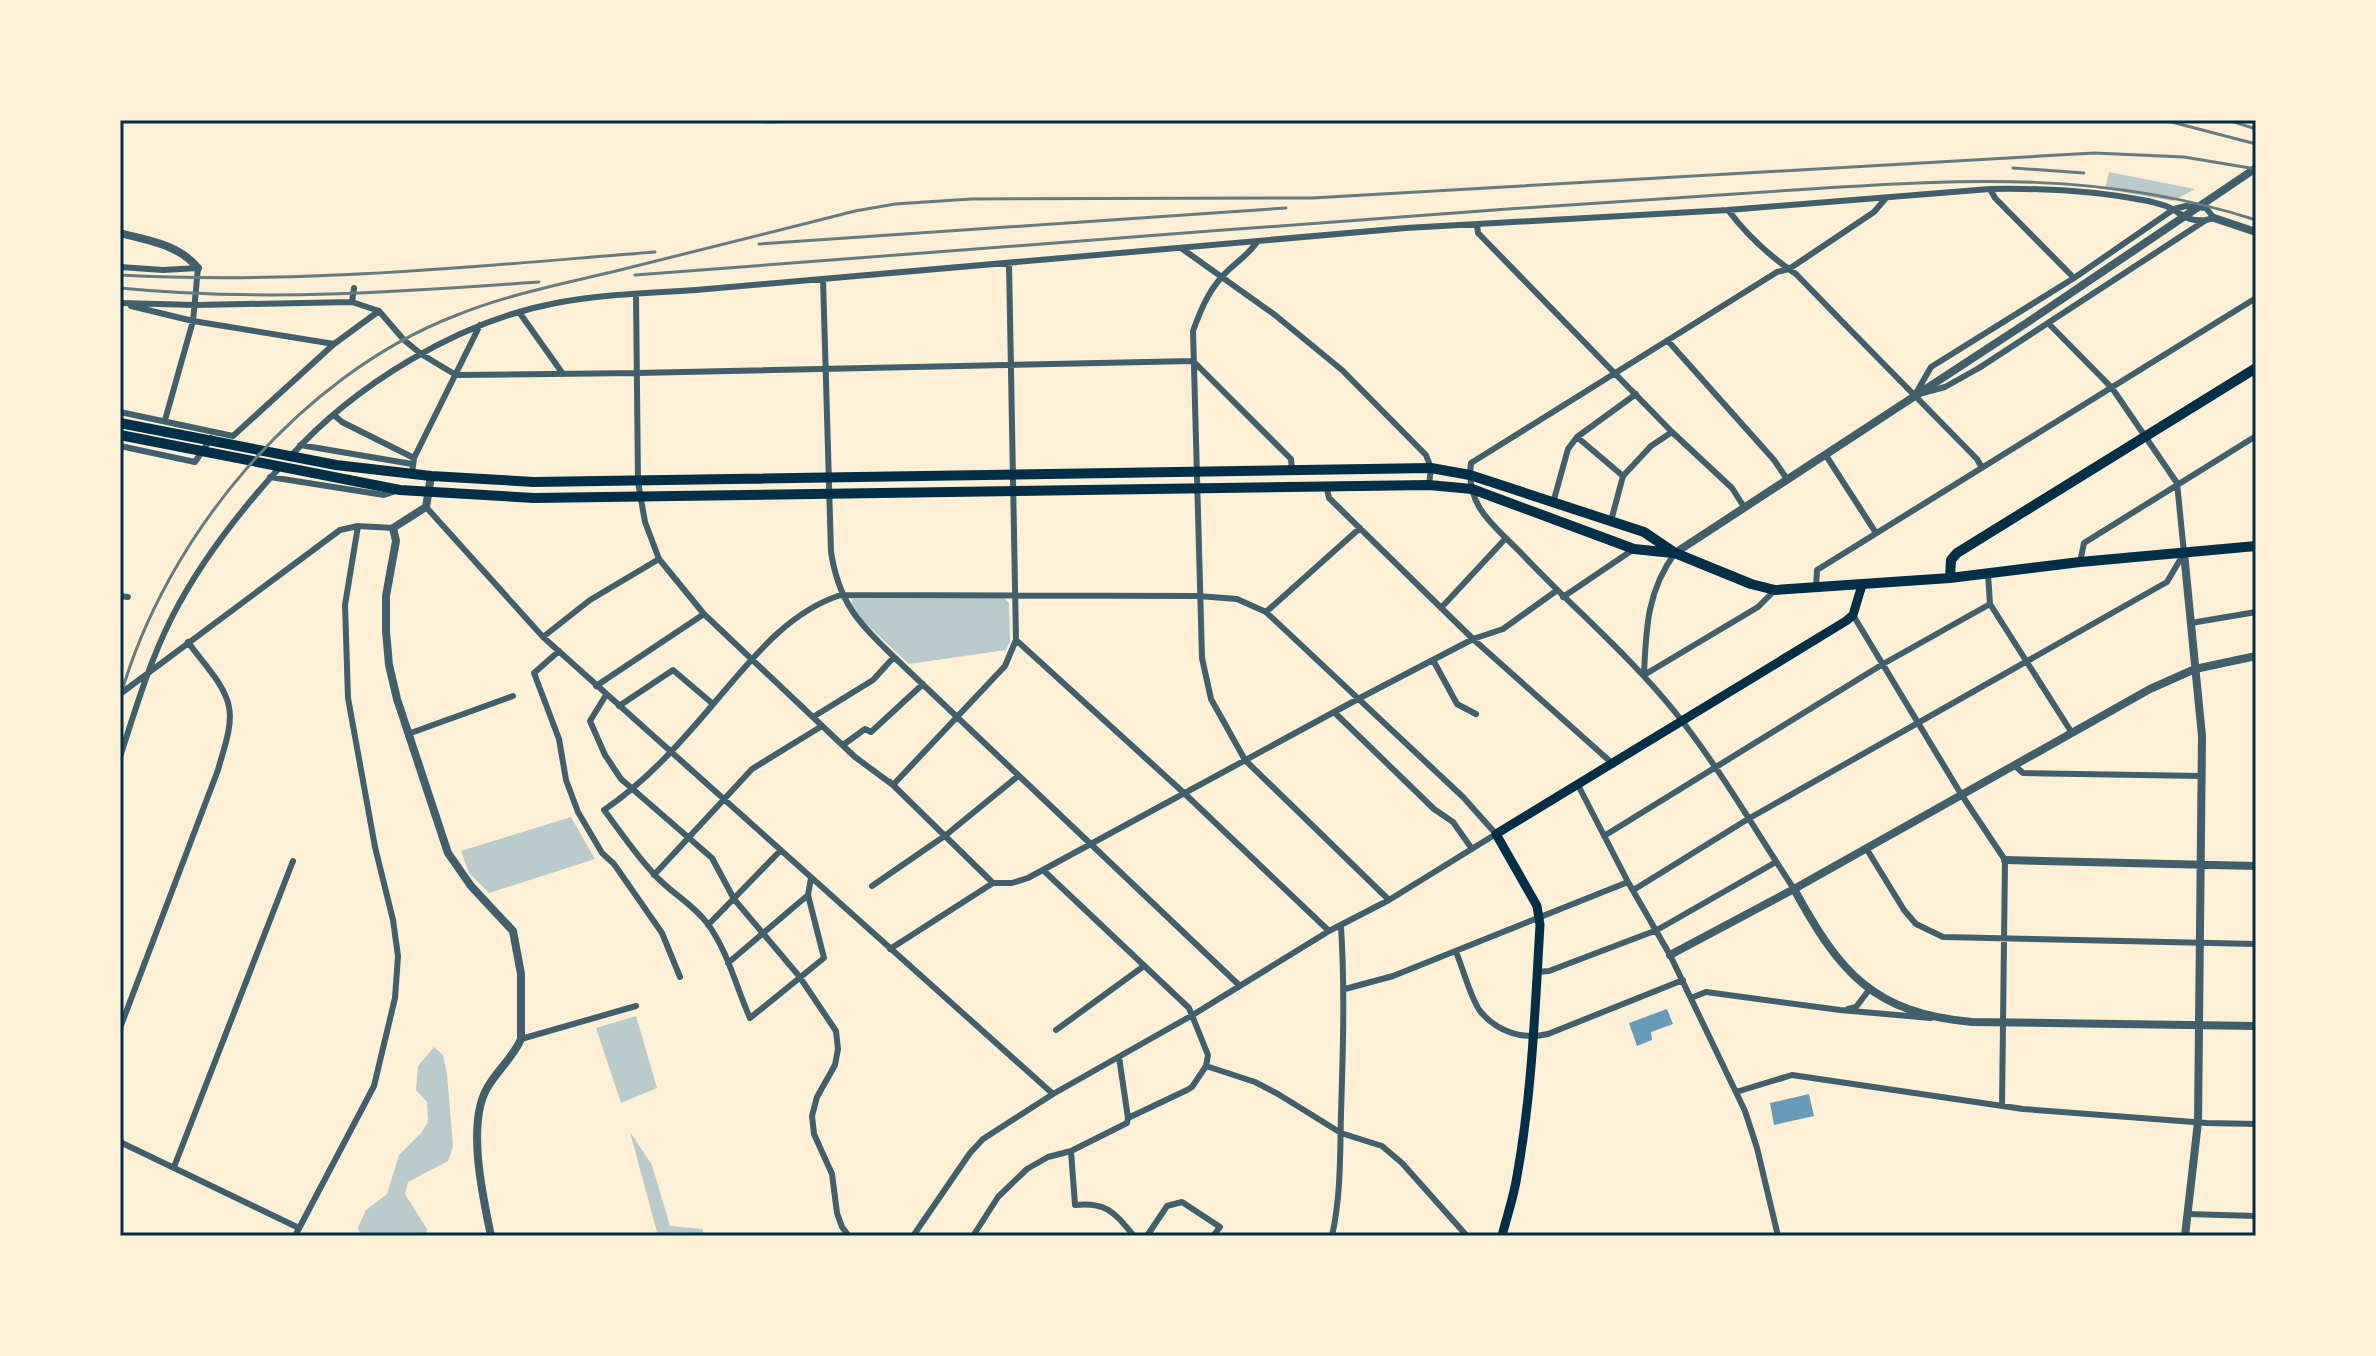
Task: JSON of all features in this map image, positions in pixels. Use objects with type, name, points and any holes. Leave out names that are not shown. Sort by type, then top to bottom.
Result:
[{"type":"main road","points":[[1950,578],[1951,560],[1957,553],[2256,368]]},
{"type":"main road","points":[[120,423],[336,465],[413,466],[431,476],[534,482],[1431,468],[1470,475],[1644,532],[1675,553],[1751,584],[1775,590],[1950,578],[2256,546]]},
{"type":"main road","points":[[120,435],[400,490],[534,498],[1429,485],[1472,489],[1634,549],[1675,553]]},
{"type":"main road","points":[[1502,1236],[1517,1179],[1533,1038],[1540,915],[1496,834],[1853,615],[1862,585]]},
{"type":"street","points":[[1644,675],[1647,618],[1662,570],[1675,553],[2256,168]]},
{"type":"street","points":[[120,757],[149,670],[171,619],[206,558],[298,448],[334,415],[421,354],[480,325],[553,303],[595,296],[1477,224],[1728,210],[1990,189],[2023,188],[2149,202],[2174,209],[2187,220],[2210,219],[2256,232]]},
{"type":"street","points":[[1990,189],[1995,198],[2074,278]]},
{"type":"street","points":[[1886,198],[1874,212],[1789,269],[1777,272],[1471,463],[1470,475],[1480,511],[1556,591],[1644,675],[1683,721],[1835,955],[1869,990],[1906,1010],[1938,1019]]},
{"type":"street","points":[[1915,395],[1931,367],[2074,278],[2174,209],[2186,206],[2206,208],[2210,219]]},
{"type":"street","points":[[1728,210],[1915,395],[1977,459],[1982,468]]},
{"type":"street","points":[[1915,395],[1945,387],[2210,219]]},
{"type":"street","points":[[1477,224],[1478,233],[1672,432],[1732,488],[1744,507]]},
{"type":"street","points":[[120,233],[176,248],[198,268],[193,321],[165,420]]},
{"type":"street","points":[[1257,242],[1221,277],[1203,303],[1193,331],[1202,658],[1211,699],[1245,760],[1389,900]]},
{"type":"street","points":[[1181,248],[1275,315],[1342,370],[1426,455],[1431,468],[1429,485]]},
{"type":"street","points":[[893,785],[1005,666],[1016,640],[1009,263]]},
{"type":"street","points":[[120,267],[163,270],[198,268]]},
{"type":"street","points":[[823,279],[831,552],[841,595],[863,627],[1240,986]]},
{"type":"street","points":[[352,302],[354,288]]},
{"type":"street","points":[[636,294],[638,482],[645,522],[659,559],[704,614],[822,726],[893,785],[993,883]]},
{"type":"street","points":[[1816,588],[1817,570],[2256,298]]},
{"type":"street","points":[[120,303],[352,302],[379,311],[404,340],[456,375],[1193,361],[1291,459],[1292,470]]},
{"type":"street","points":[[120,303],[193,321],[334,344]]},
{"type":"street","points":[[120,412],[233,436],[334,344],[379,311]]},
{"type":"street","points":[[519,312],[563,374]]},
{"type":"street","points":[[2048,323],[2112,388],[2177,483],[2202,736],[2198,1122],[2185,1236]]},
{"type":"street","points":[[413,466],[480,325]]},
{"type":"street","points":[[1668,341],[1774,460],[1787,479]]},
{"type":"street","points":[[1553,503],[1568,449],[1577,437],[1636,394]]},
{"type":"street","points":[[334,415],[413,466]]},
{"type":"street","points":[[1611,521],[1623,476],[1651,446],[1672,432]]},
{"type":"street","points":[[120,446],[196,460],[214,434]]},
{"type":"street","points":[[2080,562],[2084,543],[2256,436]]},
{"type":"street","points":[[1577,437],[1623,476]]},
{"type":"street","points":[[298,448],[413,466]]},
{"type":"street","points":[[1825,454],[1876,533]]},
{"type":"street","points":[[272,476],[384,495],[400,490]]},
{"type":"street","points":[[431,476],[426,507],[543,637],[1053,1094]]},
{"type":"street","points":[[1326,485],[1327,496],[1441,608],[1613,764]]},
{"type":"street","points":[[120,694],[340,530],[380,525],[393,528],[426,507]]},
{"type":"street","points":[[295,1236],[374,1086],[395,998],[398,956],[393,920],[375,847],[348,698],[345,605],[358,526]]},
{"type":"street","points":[[393,528],[396,541],[386,596],[386,631],[389,665],[408,734],[448,853],[471,886],[513,931],[521,974],[521,1039],[516,1051],[485,1092],[479,1123],[478,1177],[491,1236]]},
{"type":"street","points":[[1266,612],[1360,528]]},
{"type":"street","points":[[1441,608],[1506,538]]},
{"type":"street","points":[[1563,597],[1634,549]]},
{"type":"street","points":[[1635,889],[1748,819],[2167,582],[2184,553]]},
{"type":"street","points":[[543,637],[590,600],[659,559]]},
{"type":"street","points":[[1988,574],[1990,604],[2072,733]]},
{"type":"street","points":[[1644,675],[1758,607],[1775,590]]},
{"type":"street","points":[[890,949],[993,883],[1012,883],[1028,878],[1358,699],[1473,639],[1503,629],[1556,591]]},
{"type":"street","points":[[811,878],[808,895],[824,958],[750,1018],[728,963],[708,925],[689,904],[654,875],[604,810],[634,790],[751,659],[788,624],[807,610],[841,595],[1198,596],[1237,599],[1266,612],[1463,797],[1496,834],[1389,900],[1329,931],[1191,1016],[1053,1094],[983,1139],[913,1236]]},
{"type":"street","points":[[120,596],[128,597]]},
{"type":"street","points":[[1604,836],[1883,664],[1990,604]]},
{"type":"street","points":[[2191,623],[2256,612]]},
{"type":"street","points":[[596,686],[704,614]]},
{"type":"street","points":[[1853,615],[1961,794],[2005,860],[2002,1106]]},
{"type":"street","points":[[1016,640],[1329,931]]},
{"type":"street","points":[[120,1028],[218,770],[226,739],[230,709],[225,694],[188,642]]},
{"type":"street","points":[[559,651],[534,673],[559,739],[566,780],[578,812],[602,853],[614,864],[662,933],[680,977]]},
{"type":"street","points":[[1670,955],[2150,689],[2195,669],[2256,656]]},
{"type":"street","points":[[813,717],[873,680],[894,657]]},
{"type":"street","points":[[1433,660],[1457,704],[1476,714]]},
{"type":"street","points":[[619,706],[673,670],[713,704]]},
{"type":"street","points":[[843,745],[865,729],[871,732],[923,684]]},
{"type":"street","points":[[606,695],[590,721],[605,755],[621,779],[712,858],[734,899],[799,976],[836,1031],[838,1049],[835,1065],[817,1097],[812,1116],[814,1134],[832,1174],[837,1213],[849,1236]]},
{"type":"street","points":[[408,734],[513,696]]},
{"type":"street","points":[[1334,712],[1434,809],[1453,822],[1472,849]]},
{"type":"street","points":[[654,875],[752,769],[822,726]]},
{"type":"street","points":[[2014,765],[2023,773],[2202,776]]},
{"type":"street","points":[[872,886],[946,835],[1018,776]]},
{"type":"street","points":[[1578,785],[1683,980],[1736,1092],[1757,1148],[1778,1236]]},
{"type":"street","points":[[1866,848],[1916,924],[1943,937],[2256,944]]},
{"type":"street","points":[[708,925],[780,851]]},
{"type":"street","points":[[2005,860],[2256,866]]},
{"type":"street","points":[[174,1167],[293,861]]},
{"type":"street","points":[[1537,972],[1549,971],[1657,930],[1776,862]]},
{"type":"street","points":[[1043,870],[1189,1008],[1208,1055],[1206,1066],[1192,1087],[1128,1118]]},
{"type":"street","points":[[1345,989],[1393,976],[1628,882]]},
{"type":"street","points":[[728,963],[766,934],[808,895]]},
{"type":"street","points":[[1332,1236],[1337,1214],[1341,1133],[1345,989],[1341,927]]},
{"type":"street","points":[[1456,952],[1480,1010],[1503,1030],[1533,1038],[1683,980]]},
{"type":"street","points":[[1056,1030],[1144,966]]},
{"type":"street","points":[[1840,1010],[1856,1007],[1869,990]]},
{"type":"street","points":[[1691,998],[1706,992],[1938,1019],[2256,1026]]},
{"type":"street","points":[[521,1039],[636,1006]]},
{"type":"street","points":[[973,1236],[998,1197],[1027,1169],[1127,1123],[1119,1057]]},
{"type":"street","points":[[1206,1066],[1266,1088],[1341,1133],[1382,1146],[1402,1163],[1467,1236]]},
{"type":"street","points":[[1736,1092],[1792,1075],[2002,1106],[2256,1124]]},
{"type":"street","points":[[120,1142],[299,1228]]},
{"type":"street","points":[[1071,1151],[1075,1205],[1098,1203],[1117,1215],[1134,1236]]},
{"type":"street","points":[[1147,1236],[1167,1206],[1182,1202],[1220,1227],[1213,1236]]},
{"type":"street","points":[[2187,1214],[2256,1216]]},
{"type":"shaded area","points":[[2109,172],[2195,189],[2173,201],[2105,189]]},
{"type":"shaded area","points":[[1004,598],[1009,603],[1010,641],[1006,650],[909,664],[864,622],[851,603],[853,599]]},
{"type":"shaded area","points":[[571,817],[595,859],[489,893],[469,873],[461,851]]},
{"type":"shaded area","points":[[636,1016],[657,1088],[621,1103],[596,1028]]},
{"type":"shaded area","points":[[434,1047],[443,1055],[447,1074],[453,1146],[448,1161],[408,1182],[405,1194],[427,1229],[426,1236],[360,1236],[358,1227],[366,1210],[387,1194],[399,1155],[428,1122],[427,1102],[416,1090],[418,1066]]},
{"type":"shaded area","points":[[630,1132],[652,1165],[670,1226],[703,1229],[703,1236],[658,1236]]},
{"type":"water","points":[[1667,1009],[1673,1024],[1651,1032],[1652,1040],[1637,1046],[1629,1023]]},
{"type":"water","points":[[1809,1094],[1814,1116],[1774,1125],[1770,1103]]},
{"type":"railway","points":[[716,120],[843,120]]},
{"type":"railway","points":[[2164,120],[2256,144]]},
{"type":"railway","points":[[2228,120],[2256,129]]},
{"type":"railway","points":[[120,698],[141,638],[170,579],[205,522],[246,469],[293,420],[344,378],[399,342],[457,315],[497,301],[855,211],[895,204],[971,199],[1312,198],[2094,153],[2184,157],[2256,169]]},
{"type":"railway","points":[[2013,168],[2084,173]]},
{"type":"railway","points":[[635,275],[1508,209],[1979,181],[2034,182],[2144,193],[2200,204],[2256,220]]},
{"type":"railway","points":[[759,244],[1286,208]]},
{"type":"railway","points":[[120,275],[321,276],[655,252]]},
{"type":"railway","points":[[120,288],[277,295],[539,282]]}]
